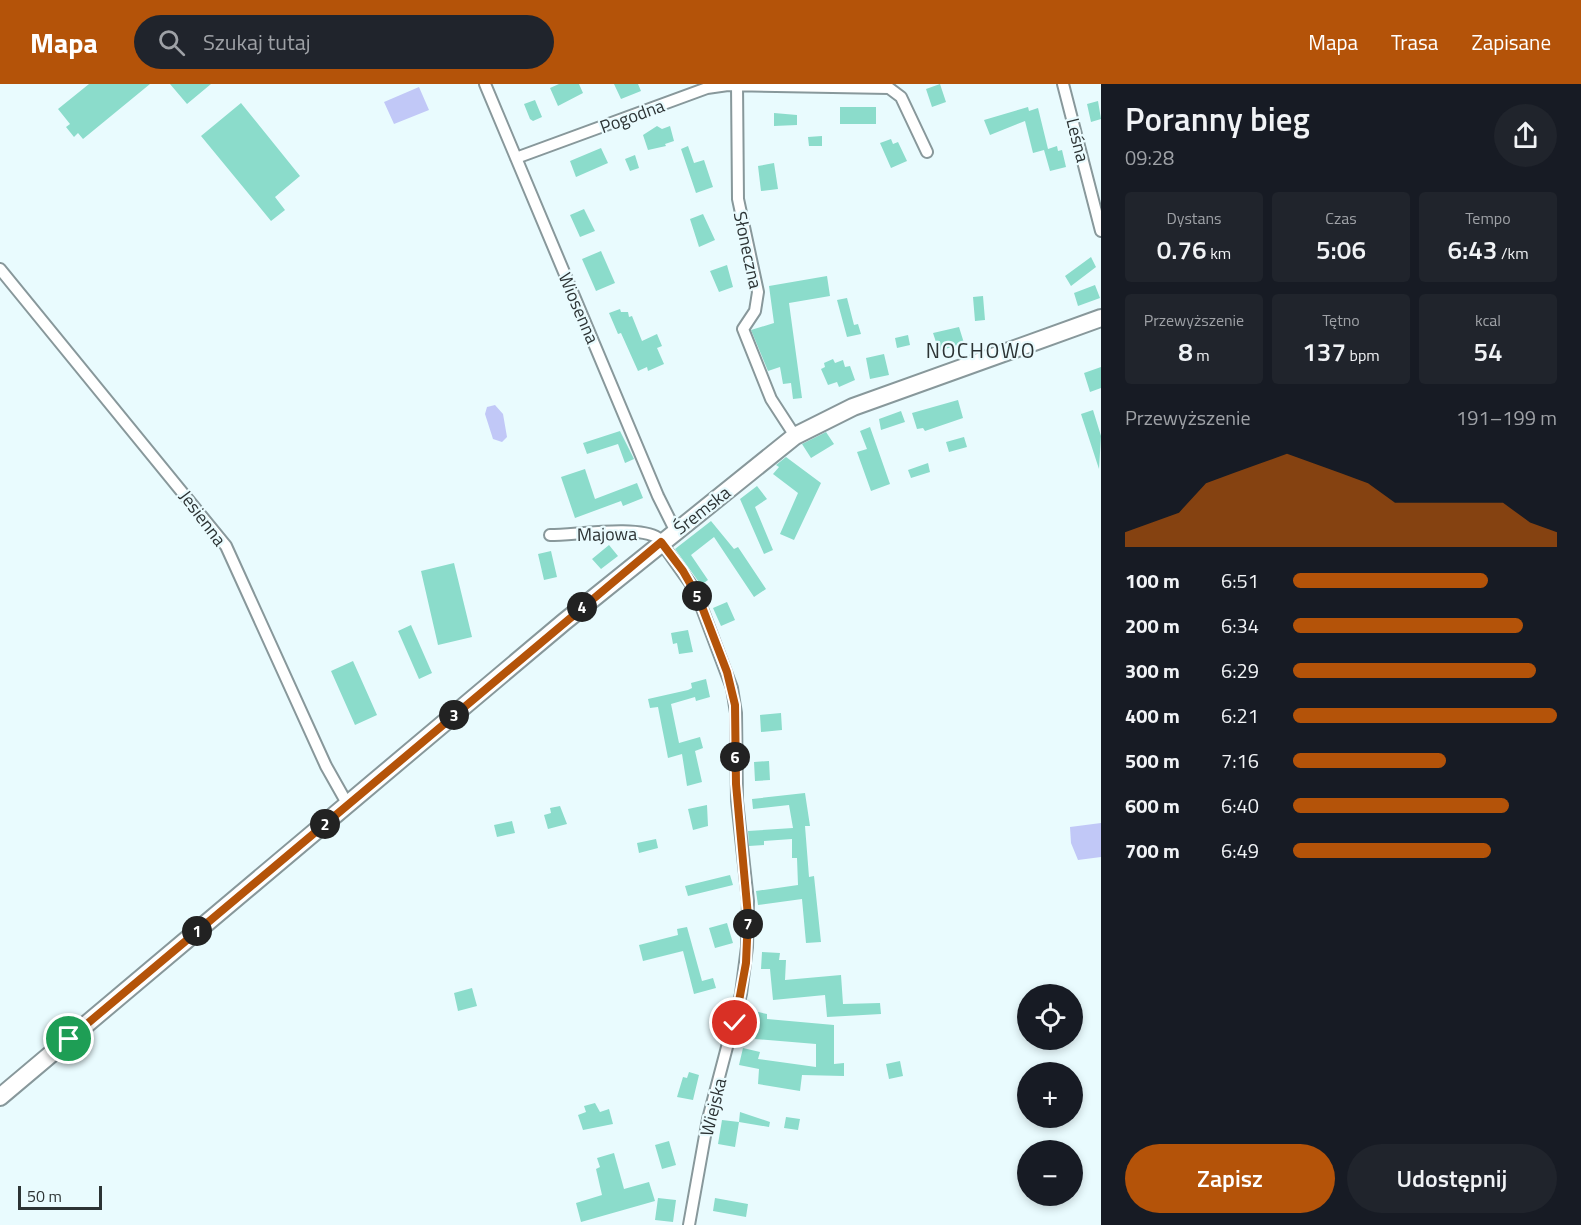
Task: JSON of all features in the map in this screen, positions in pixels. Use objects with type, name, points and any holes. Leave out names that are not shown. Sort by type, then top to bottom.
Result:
[{"type":"main road","name":"Śremska","points":[[0,1097],[675,530],[795,436],[853,407],[1101,318]]},
{"type":"street","name":"Wiosenna","points":[[485,84],[661,504],[675,530]]},
{"type":"street","name":"Pogodna","points":[[516,158],[707,88],[737,84],[889,88],[901,97],[927,152]]},
{"type":"street","name":"Słoneczna","points":[[737,84],[738,199],[758,292],[755,311],[743,329],[771,399],[795,436]]},
{"type":"street","name":"Leśna","points":[[1063,84],[1101,231]]},
{"type":"street","name":"Jesienna","points":[[0,268],[226,546],[321,755],[348,805]]},
{"type":"street","name":"Majowa","points":[[550,535],[632,533],[653,535],[661,542]]},
{"type":"street","name":"Wiejska","points":[[661,542],[695,590],[732,687],[736,713],[737,801],[748,901],[747,947],[741,994],[708,1119],[689,1225]]},
{"type":"water","points":[[419,87],[429,110],[394,124],[384,102]]},
{"type":"water","points":[[495,405],[503,414],[507,437],[502,442],[493,439],[485,414],[487,407]]},
{"type":"water","points":[[1101,823],[1101,857],[1078,860],[1071,843],[1070,827]]},
{"type":"building","points":[[89,84],[150,84],[83,139],[78,133],[74,137],[66,127],[70,124],[58,109]]},
{"type":"building","points":[[170,84],[211,84],[187,104]]},
{"type":"building","points":[[559,84],[579,84],[583,93],[558,106],[550,88]]},
{"type":"building","points":[[614,84],[638,84],[641,91],[621,99]]},
{"type":"building","points":[[940,84],[946,102],[932,107],[926,89]]},
{"type":"building","points":[[535,100],[542,117],[533,121],[524,104]]},
{"type":"building","points":[[1098,101],[1101,119],[1091,122],[1087,104]]},
{"type":"building","points":[[241,103],[300,176],[275,197],[285,210],[271,221],[201,136]]},
{"type":"building","points":[[840,107],[876,107],[876,124],[840,124]]},
{"type":"building","points":[[1028,107],[1029,111],[1038,108],[1048,149],[1057,146],[1058,151],[1062,150],[1066,167],[1050,171],[1044,150],[1033,153],[1025,121],[990,135],[984,120]]},
{"type":"building","points":[[774,113],[797,115],[797,125],[774,126]]},
{"type":"building","points":[[657,126],[662,129],[670,126],[674,141],[665,144],[666,146],[648,150],[643,135]]},
{"type":"building","points":[[822,136],[822,146],[809,146],[808,137]]},
{"type":"building","points":[[891,139],[893,144],[898,142],[907,161],[891,168],[880,143]]},
{"type":"building","points":[[688,146],[694,163],[704,160],[713,187],[696,193],[681,149]]},
{"type":"building","points":[[601,148],[608,163],[576,177],[570,161]]},
{"type":"building","points":[[635,155],[639,168],[630,171],[625,159]]},
{"type":"building","points":[[774,163],[778,189],[761,191],[758,166]]},
{"type":"building","points":[[584,209],[595,231],[580,237],[570,215]]},
{"type":"building","points":[[703,214],[715,240],[699,247],[690,219]]},
{"type":"building","points":[[601,251],[615,283],[596,291],[582,259]]},
{"type":"building","points":[[1091,257],[1096,267],[1071,286],[1065,276]]},
{"type":"building","points":[[727,265],[733,287],[719,292],[710,271]]},
{"type":"building","points":[[827,276],[830,296],[789,303],[802,398],[793,399],[791,383],[783,384],[780,367],[768,371],[751,330],[774,323],[769,286]]},
{"type":"building","points":[[1095,285],[1100,298],[1078,306],[1074,293]]},
{"type":"building","points":[[983,296],[985,320],[975,321],[973,297]]},
{"type":"building","points":[[847,298],[854,325],[858,324],[861,334],[847,337],[837,300]]},
{"type":"building","points":[[620,309],[621,312],[628,312],[629,317],[632,316],[642,341],[657,334],[662,346],[657,348],[664,364],[648,371],[647,367],[638,371],[609,313]]},
{"type":"building","points":[[959,327],[964,343],[939,351],[933,333]]},
{"type":"building","points":[[908,335],[910,345],[897,348],[895,338]]},
{"type":"building","points":[[884,354],[889,375],[870,379],[866,358]]},
{"type":"building","points":[[833,359],[835,363],[843,360],[845,367],[850,366],[855,380],[839,387],[837,382],[828,385],[821,369],[825,367],[824,363]]},
{"type":"building","points":[[1101,367],[1101,388],[1090,392],[1084,373]]},
{"type":"building","points":[[958,400],[963,418],[925,431],[923,428],[917,429],[912,413]]},
{"type":"building","points":[[1093,410],[1101,436],[1099,469],[1081,414]]},
{"type":"building","points":[[901,411],[905,422],[881,430],[879,419]]},
{"type":"building","points":[[870,427],[890,484],[871,491],[857,452],[867,449],[860,431]]},
{"type":"building","points":[[620,431],[634,459],[625,463],[618,444],[587,454],[583,443]]},
{"type":"building","points":[[826,432],[834,444],[811,458],[802,444]]},
{"type":"building","points":[[964,437],[967,447],[949,452],[946,442]]},
{"type":"building","points":[[786,457],[821,483],[794,540],[780,534],[798,493],[773,474],[779,467],[776,465]]},
{"type":"building","points":[[928,463],[930,472],[911,478],[908,470]]},
{"type":"building","points":[[585,469],[595,499],[637,483],[643,498],[623,506],[621,501],[575,518],[561,477]]},
{"type":"building","points":[[757,486],[767,499],[755,507],[773,550],[764,554],[740,499]]},
{"type":"building","points":[[711,521],[734,549],[738,547],[766,589],[754,597],[714,537],[691,555],[708,580],[701,585],[675,549]]},
{"type":"building","points":[[609,545],[618,556],[601,569],[592,559]]},
{"type":"building","points":[[551,551],[557,577],[544,580],[538,554]]},
{"type":"building","points":[[454,563],[472,637],[438,645],[421,571]]},
{"type":"building","points":[[727,602],[735,620],[721,626],[713,608]]},
{"type":"building","points":[[411,625],[432,673],[419,679],[398,631]]},
{"type":"building","points":[[688,630],[693,652],[679,654],[677,643],[673,644],[671,633]]},
{"type":"building","points":[[353,661],[377,715],[355,725],[331,671]]},
{"type":"building","points":[[706,679],[710,697],[696,701],[695,697],[671,704],[679,743],[700,737],[703,748],[695,751],[702,782],[687,786],[682,754],[668,758],[658,707],[650,708],[648,699],[688,690],[692,688],[691,683]]},
{"type":"building","points":[[781,713],[782,730],[761,732],[760,715]]},
{"type":"building","points":[[769,761],[770,780],[755,781],[754,762]]},
{"type":"building","points":[[805,793],[810,826],[805,826],[809,877],[814,876],[821,942],[806,943],[802,899],[758,905],[756,891],[798,885],[797,858],[792,858],[792,839],[764,841],[764,845],[749,846],[748,831],[793,828],[789,805],[753,809],[752,799]]},
{"type":"building","points":[[707,805],[708,826],[693,830],[688,809]]},
{"type":"building","points":[[560,806],[567,824],[548,829],[544,815],[551,813],[550,808]]},
{"type":"building","points":[[512,821],[515,833],[497,837],[494,825]]},
{"type":"building","points":[[656,839],[658,848],[639,853],[637,843]]},
{"type":"building","points":[[730,875],[733,885],[688,896],[685,886]]},
{"type":"building","points":[[727,923],[733,943],[715,948],[709,928]]},
{"type":"building","points":[[687,927],[702,981],[713,978],[716,988],[694,994],[683,951],[643,961],[639,945],[678,935],[677,929]]},
{"type":"building","points":[[762,952],[780,953],[779,960],[786,960],[785,980],[841,975],[843,1004],[880,1003],[881,1014],[827,1017],[825,995],[773,1000],[770,969],[761,969]]},
{"type":"building","points":[[472,988],[477,1006],[458,1011],[454,993]]},
{"type":"building","points":[[749,1010],[767,1014],[767,1019],[834,1025],[834,1064],[844,1063],[844,1076],[802,1075],[800,1091],[758,1084],[759,1069],[739,1065],[743,1048],[760,1052],[758,1059],[816,1067],[816,1044],[755,1039],[756,1025],[747,1023]]},
{"type":"building","points":[[900,1061],[903,1076],[889,1079],[886,1064]]},
{"type":"building","points":[[689,1072],[699,1075],[693,1100],[677,1097],[683,1077],[687,1078]]},
{"type":"building","points":[[595,1103],[600,1112],[609,1109],[613,1124],[583,1130],[578,1115],[586,1112],[584,1106]]},
{"type":"building","points":[[740,1112],[770,1122],[769,1127],[739,1122]]},
{"type":"building","points":[[786,1117],[800,1119],[798,1130],[784,1128]]},
{"type":"building","points":[[722,1120],[739,1122],[735,1147],[718,1144]]},
{"type":"building","points":[[669,1141],[676,1165],[662,1169],[655,1145]]},
{"type":"building","points":[[614,1153],[624,1189],[649,1182],[655,1201],[581,1222],[576,1203],[602,1195],[596,1169],[600,1167],[597,1158]]},
{"type":"building","points":[[658,1198],[676,1200],[673,1222],[655,1220]]},
{"type":"building","points":[[715,1198],[748,1204],[746,1217],[713,1211]]},
{"type":"district","name":"NOCHOWO","points":[[981,350]]},
{"type":"route","points":[[69,1039],[661,542],[695,590],[727,672],[735,705],[736,784],[748,916],[746,963],[735,1023]]}]
